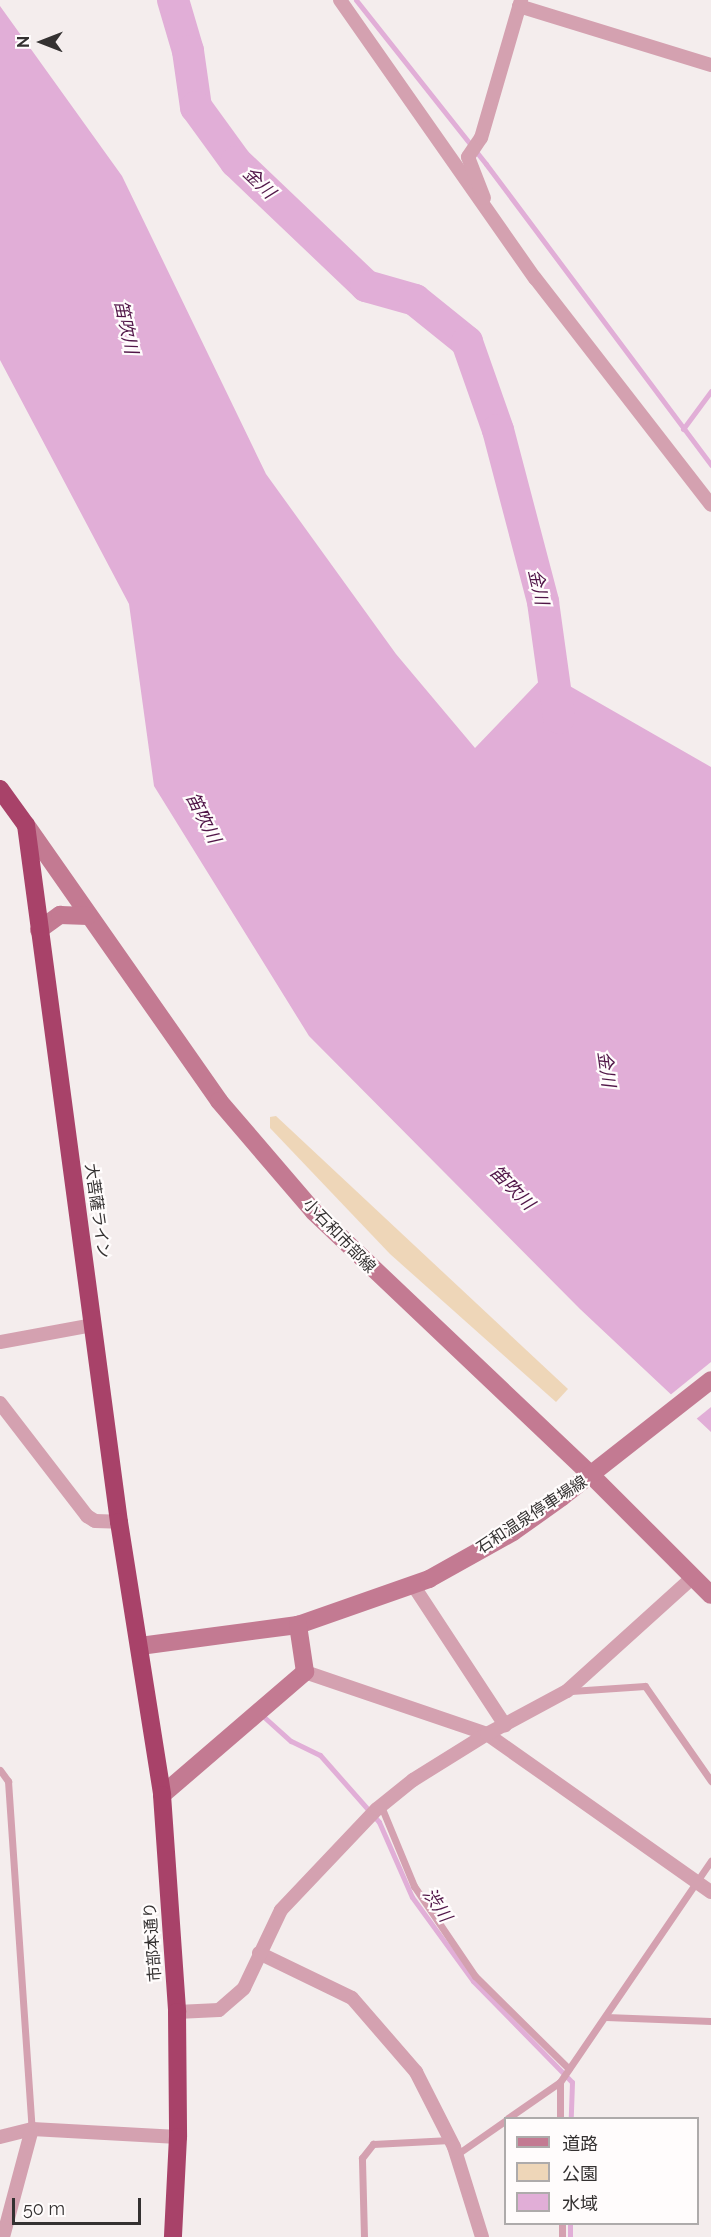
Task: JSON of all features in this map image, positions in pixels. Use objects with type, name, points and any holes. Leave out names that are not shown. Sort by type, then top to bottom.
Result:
[{"type":"highway","name":"大菩薩ライン","points":[[0,789],[26,825],[119,1522],[140,1646]]},
{"type":"highway","name":"市部本通り","points":[[140,1646],[162,1795],[177,2012],[178,2137],[173,2237]]},
{"type":"main road","name":"小石和市部線","points":[[26,825],[219,1101],[314,1212],[592,1476],[711,1595]]},
{"type":"main road","points":[[39,930],[60,915],[88,916]]},
{"type":"main road","name":"石和温泉停車場線","points":[[140,1646],[298,1625],[413,1585],[513,1532],[592,1476],[711,1380]]},
{"type":"main road","points":[[162,1795],[305,1672],[298,1625]]},
{"type":"street","points":[[340,0],[491,217],[711,505]]},
{"type":"street","points":[[491,217],[468,157],[481,138],[520,3],[711,65]]},
{"type":"street","points":[[0,1342],[93,1325]]},
{"type":"street","points":[[0,1403],[87,1516],[95,1521],[119,1522]]},
{"type":"street","points":[[177,2012],[219,2010],[244,1988],[281,1910],[379,1807],[487,1734],[567,1691],[693,1577]]},
{"type":"street","points":[[413,1585],[504,1725]]},
{"type":"street","points":[[305,1672],[487,1734],[711,1892]]},
{"type":"street","points":[[259,1953],[351,1998],[416,2072],[450,2140],[482,2237]]},
{"type":"street","points":[[0,2137],[32,2129],[178,2137]]},
{"type":"street","points":[[3,2237],[32,2129]]},
{"type":"lane","points":[[567,1691],[645,1686],[711,1781]]},
{"type":"lane","points":[[0,1770],[8,1781],[32,2129]]},
{"type":"lane","points":[[379,1807],[414,1886],[475,1976],[569,2069]]},
{"type":"lane","points":[[510,2117],[560,2082],[711,1861]]},
{"type":"lane","points":[[606,2017],[711,2021]]},
{"type":"lane","points":[[560,2082],[560,2117]]},
{"type":"lane","points":[[456,2155],[504,2121]]},
{"type":"lane","points":[[364,2237],[362,2158],[373,2144],[450,2140]]},
{"type":"green space","points":[[276,1116],[568,1389],[556,1402],[390,1254],[270,1128],[270,1117]]},
{"type":"water","name":"笛吹川","points":[[0,6],[122,176],[266,474],[396,654],[475,748],[547,673],[711,767],[711,1432],[580,1309],[309,1036],[154,786],[129,604],[0,360]]},
{"type":"pier","points":[[711,1362],[711,1407],[695,1420],[669,1396]]},
{"type":"waterway","name":"金川","points":[[173,0],[188,51],[196,107],[236,162],[366,286],[415,300],[467,342],[498,430],[543,602],[559,718]]},
{"type":"waterway","points":[[356,0],[486,164],[711,465]]},
{"type":"waterway","points":[[683,429],[711,391]]},
{"type":"waterway","name":"渋川","points":[[264,1717],[291,1741],[320,1755],[379,1822],[412,1897],[473,1981],[572,2082],[571,2117]]},
{"type":"waterway","name":"渋川","points":[[570,2225],[570,2237]]}]
